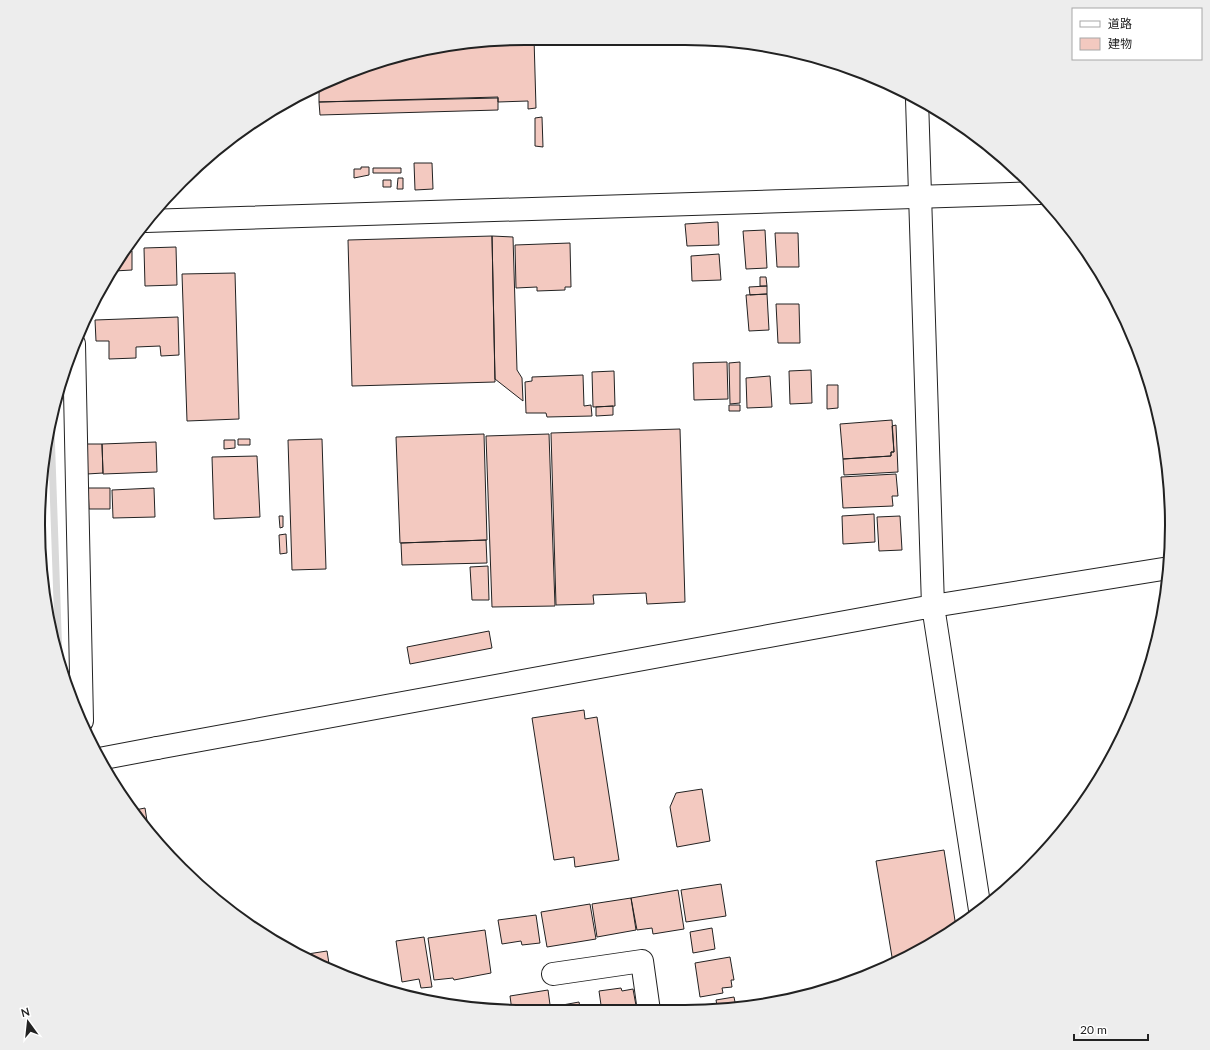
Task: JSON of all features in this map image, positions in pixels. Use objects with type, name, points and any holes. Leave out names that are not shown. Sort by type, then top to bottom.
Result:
[{"type":"street","points":[[917,105],[934,606],[979,904]]},
{"type":"street","points":[[154,221],[1032,194]]},
{"type":"street","points":[[74,360],[82,708]]},
{"type":"street","points":[[105,758],[934,606],[1163,569]]},
{"type":"street","points":[[553,974],[642,962],[648,1005]]},
{"type":"building","points":[[534,45],[536,108],[528,109],[528,101],[498,102],[498,97],[319,102],[319,92],[371,70],[401,61],[462,49],[494,46]]},
{"type":"building","points":[[498,98],[498,110],[320,115],[319,102]]},
{"type":"building","points":[[542,117],[543,147],[535,146],[535,118]]},
{"type":"building","points":[[414,163],[432,163],[433,189],[415,190]]},
{"type":"building","points":[[361,167],[369,167],[369,175],[354,178],[354,169],[361,169]]},
{"type":"building","points":[[373,168],[401,168],[401,173],[373,173]]},
{"type":"building","points":[[398,178],[403,178],[403,189],[397,189]]},
{"type":"building","points":[[383,180],[391,180],[391,187],[383,187]]},
{"type":"building","points":[[718,222],[719,245],[687,246],[685,224]]},
{"type":"building","points":[[765,230],[767,268],[746,269],[743,231]]},
{"type":"building","points":[[775,233],[798,233],[799,267],[777,267]]},
{"type":"building","points":[[492,236],[513,237],[517,370],[522,378],[523,401],[495,379]]},
{"type":"building","points":[[492,236],[495,382],[352,386],[348,240]]},
{"type":"building","points":[[570,243],[571,287],[565,287],[565,290],[537,291],[537,287],[516,288],[515,245]]},
{"type":"building","points":[[176,247],[177,285],[145,286],[144,248]]},
{"type":"building","points":[[131,251],[132,251],[132,270],[118,271]]},
{"type":"building","points":[[719,254],[721,280],[692,281],[691,256]]},
{"type":"building","points":[[235,273],[239,419],[187,421],[182,274]]},
{"type":"building","points":[[760,277],[766,277],[767,286],[760,286]]},
{"type":"building","points":[[767,286],[767,294],[750,295],[749,287]]},
{"type":"building","points":[[767,294],[769,330],[749,331],[746,295]]},
{"type":"building","points":[[776,304],[799,304],[800,343],[778,343]]},
{"type":"building","points":[[178,317],[179,355],[161,356],[160,346],[136,347],[136,358],[109,359],[109,341],[96,341],[95,320]]},
{"type":"building","points":[[727,362],[728,399],[694,400],[693,363]]},
{"type":"building","points":[[740,362],[740,403],[730,404],[729,363]]},
{"type":"building","points":[[811,370],[812,403],[790,404],[789,371]]},
{"type":"building","points":[[614,371],[615,406],[593,407],[592,372]]},
{"type":"building","points":[[583,375],[584,406],[591,405],[592,416],[547,417],[546,413],[526,413],[525,382],[532,381],[532,377]]},
{"type":"building","points":[[770,376],[772,407],[747,408],[746,378]]},
{"type":"building","points":[[827,385],[838,385],[838,408],[827,409]]},
{"type":"building","points":[[729,405],[740,405],[740,411],[729,411]]},
{"type":"building","points":[[613,406],[613,415],[596,416],[596,407]]},
{"type":"building","points":[[892,420],[894,452],[891,452],[891,456],[843,459],[840,424]]},
{"type":"building","points":[[896,425],[898,472],[844,475],[843,459],[891,456],[891,452],[894,452],[892,426]]},
{"type":"building","points":[[680,429],[685,602],[647,604],[646,593],[593,595],[594,604],[556,605],[551,433]]},
{"type":"building","points":[[484,434],[487,540],[400,543],[396,437]]},
{"type":"building","points":[[549,434],[555,606],[492,607],[486,436]]},
{"type":"building","points":[[238,439],[250,439],[250,445],[238,445]]},
{"type":"building","points":[[322,439],[326,569],[292,570],[288,440]]},
{"type":"building","points":[[224,440],[235,440],[235,448],[224,449]]},
{"type":"building","points":[[156,442],[157,472],[103,474],[102,444]]},
{"type":"building","points":[[86,444],[102,444],[103,473],[87,474]]},
{"type":"building","points":[[257,456],[260,517],[214,519],[212,457]]},
{"type":"building","points":[[896,474],[898,496],[892,496],[893,506],[843,508],[841,477]]},
{"type":"building","points":[[88,488],[110,488],[110,509],[89,509]]},
{"type":"building","points":[[154,488],[155,517],[113,518],[112,490]]},
{"type":"building","points":[[874,514],[875,542],[843,544],[842,516]]},
{"type":"building","points":[[279,516],[283,516],[283,527],[280,528]]},
{"type":"building","points":[[900,516],[902,550],[879,551],[877,517]]},
{"type":"building","points":[[286,534],[287,553],[280,554],[279,535]]},
{"type":"building","points":[[486,540],[487,563],[402,565],[401,543]]},
{"type":"building","points":[[488,566],[489,600],[472,600],[470,567]]},
{"type":"building","points":[[489,631],[492,648],[410,664],[407,647]]},
{"type":"building","points":[[584,710],[585,719],[597,717],[619,860],[575,867],[574,857],[554,860],[532,718]]},
{"type":"building","points":[[702,789],[710,841],[677,847],[670,807],[676,793]]},
{"type":"building","points":[[145,808],[147,821],[144,817],[138,809]]},
{"type":"building","points":[[944,850],[955,922],[925,941],[892,957],[876,861]]},
{"type":"building","points":[[721,884],[726,916],[686,922],[681,890]]},
{"type":"building","points":[[678,890],[684,929],[653,934],[652,928],[637,930],[631,898]]},
{"type":"building","points":[[631,898],[636,930],[597,937],[592,904]]},
{"type":"building","points":[[590,904],[596,939],[547,947],[541,912]]},
{"type":"building","points":[[536,915],[540,943],[522,945],[521,941],[502,944],[498,920]]},
{"type":"building","points":[[712,928],[715,949],[693,953],[690,932]]},
{"type":"building","points":[[485,930],[491,973],[454,980],[453,978],[434,980],[428,938]]},
{"type":"building","points":[[424,937],[432,987],[421,988],[419,979],[402,982],[396,941]]},
{"type":"building","points":[[327,951],[329,962],[313,955],[310,954]]},
{"type":"building","points":[[730,957],[734,980],[731,980],[732,987],[722,988],[723,993],[700,997],[695,963]]},
{"type":"building","points":[[621,988],[622,991],[633,989],[636,1005],[601,1005],[599,991]]},
{"type":"building","points":[[548,990],[550,1005],[511,1005],[510,996]]},
{"type":"building","points":[[734,997],[735,1002],[717,1004],[716,1000]]},
{"type":"building","points":[[579,1002],[580,1005],[562,1005]]},
{"type":"waterway","points":[[52,446],[58,637]]}]
